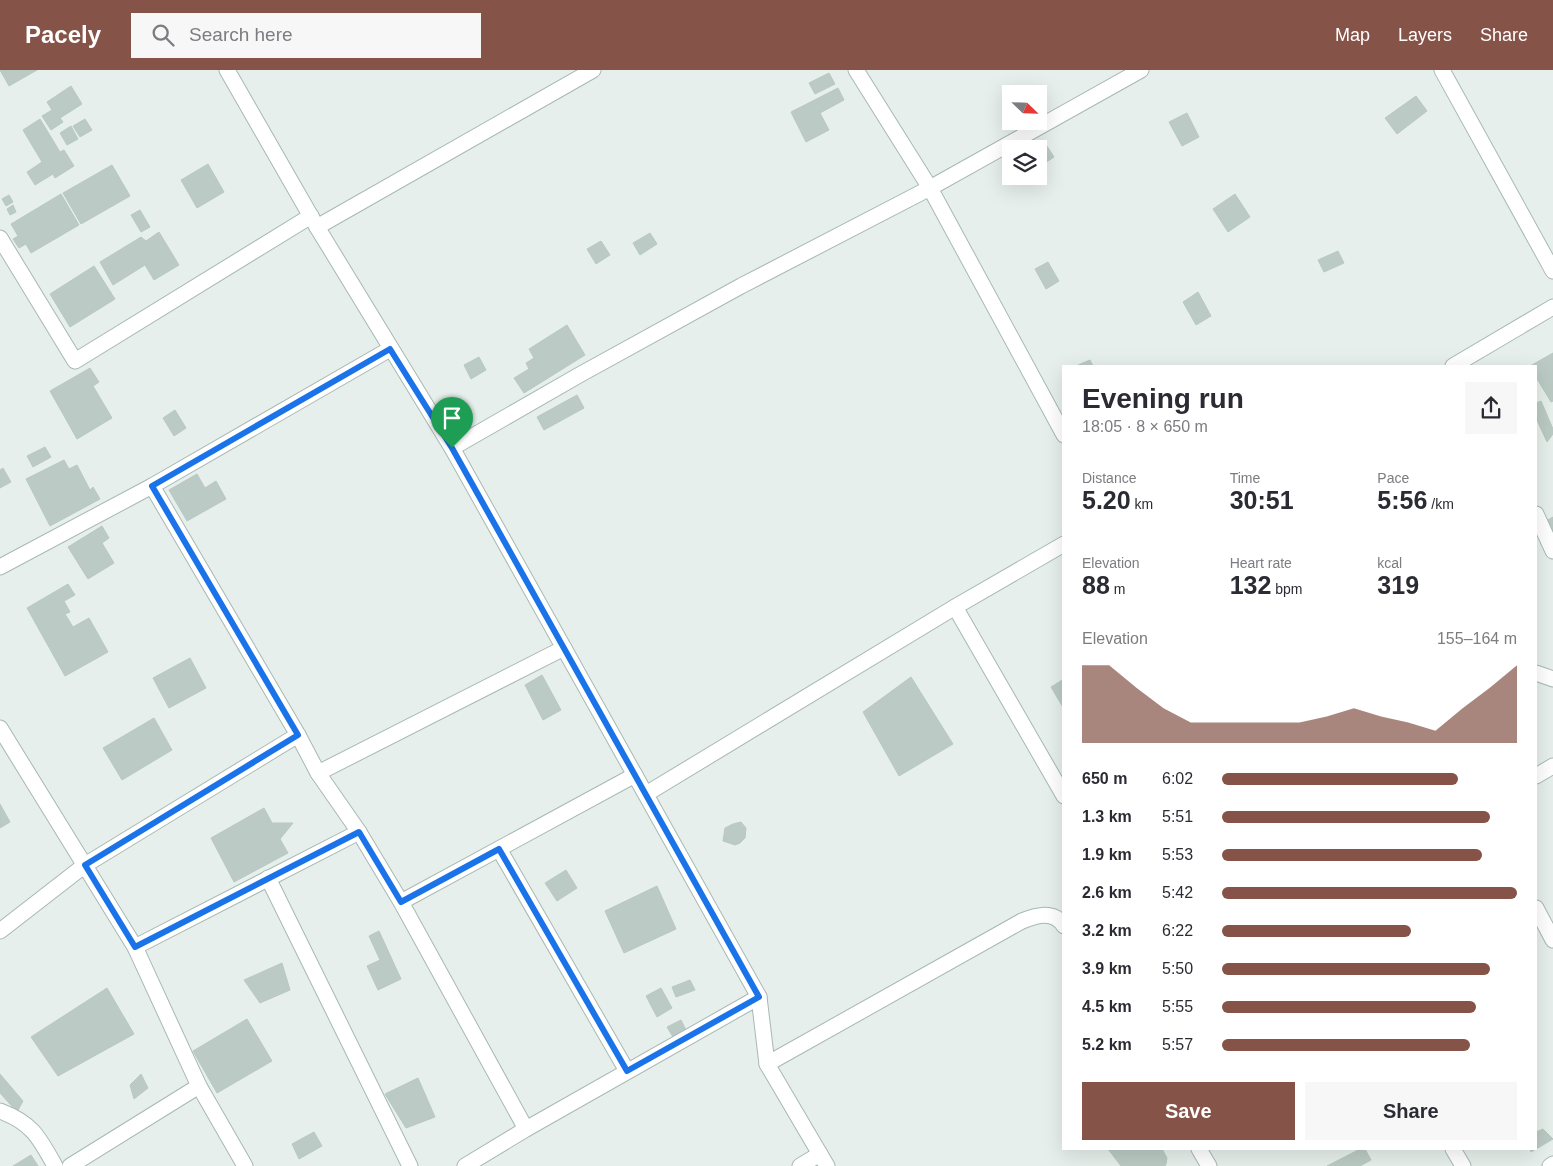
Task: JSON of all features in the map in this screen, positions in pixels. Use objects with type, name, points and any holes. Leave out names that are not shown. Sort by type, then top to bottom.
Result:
[{"type":"street","points":[[227,70],[390,349],[452,448],[759,997],[767,1064],[823,1160],[800,1166]]},
{"type":"street","points":[[0,238],[74,360],[314,221],[593,70]]},
{"type":"street","points":[[856,70],[930,188],[1062,431]]},
{"type":"street","points":[[452,448],[606,360],[741,286],[930,188],[1141,70]]},
{"type":"street","points":[[1442,70],[1553,271]]},
{"type":"street","points":[[1463,364],[1553,307]]},
{"type":"street","points":[[0,567],[152,486],[390,349]]},
{"type":"street","points":[[152,486],[298,735],[318,773],[359,832],[401,902],[526,1129]]},
{"type":"street","points":[[1537,516],[1553,551]]},
{"type":"street","points":[[646,794],[954,607],[1062,545]]},
{"type":"street","points":[[954,607],[1062,793]]},
{"type":"street","points":[[318,773],[564,648]]},
{"type":"street","points":[[1537,673],[1553,680]]},
{"type":"street","points":[[0,728],[135,947],[199,1086],[245,1166]]},
{"type":"street","points":[[0,930],[85,865],[298,735]]},
{"type":"street","points":[[1537,775],[1553,766]]},
{"type":"street","points":[[401,902],[635,775]]},
{"type":"street","points":[[135,947],[359,832]]},
{"type":"street","points":[[499,849],[627,1071]]},
{"type":"street","points":[[268,878],[410,1166]]},
{"type":"street","points":[[1537,910],[1553,940]]},
{"type":"street","points":[[767,1064],[1022,921],[1035,916],[1048,915],[1060,919],[1062,922]]},
{"type":"street","points":[[465,1166],[526,1129],[759,997]]},
{"type":"street","points":[[70,1166],[199,1086]]},
{"type":"street","points":[[0,1111],[17,1117],[28,1126],[41,1141],[55,1166]]},
{"type":"street","points":[[1200,1150],[1209,1166]]},
{"type":"street","points":[[1454,1150],[1463,1166]]},
{"type":"building","points":[[0,70],[37,70],[9,86]]},
{"type":"building","points":[[829,73],[835,84],[815,94],[809,83]]},
{"type":"building","points":[[71,86],[82,104],[60,118],[63,122],[51,130],[42,116],[52,110],[47,102]]},
{"type":"building","points":[[838,88],[844,100],[820,113],[829,130],[806,142],[791,112]]},
{"type":"building","points":[[1416,96],[1427,111],[1397,134],[1385,118]]},
{"type":"building","points":[[1187,113],[1199,137],[1182,146],[1169,122]]},
{"type":"building","points":[[40,119],[60,152],[64,150],[74,166],[55,178],[53,174],[35,185],[27,172],[42,162],[23,130]]},
{"type":"building","points":[[85,119],[92,130],[80,137],[73,126]]},
{"type":"building","points":[[71,126],[78,139],[67,145],[60,133]]},
{"type":"building","points":[[1047,146],[1054,157],[1047,162]]},
{"type":"building","points":[[208,164],[224,192],[197,208],[181,180]]},
{"type":"building","points":[[112,165],[130,196],[81,224],[63,193]]},
{"type":"building","points":[[61,194],[79,225],[31,253],[26,244],[19,248],[13,239],[18,236],[11,224]]},
{"type":"building","points":[[1235,194],[1250,217],[1228,232],[1213,209]]},
{"type":"building","points":[[9,195],[13,202],[6,206],[2,199]]},
{"type":"building","points":[[13,205],[16,212],[10,215],[7,209]]},
{"type":"building","points":[[140,210],[150,227],[141,232],[131,215]]},
{"type":"building","points":[[159,232],[179,265],[154,280],[145,265],[113,285],[100,262],[141,237],[146,241]]},
{"type":"building","points":[[650,233],[657,244],[640,255],[633,243]]},
{"type":"building","points":[[601,241],[610,255],[596,264],[587,249]]},
{"type":"building","points":[[1338,251],[1344,263],[1324,272],[1318,260]]},
{"type":"building","points":[[1048,262],[1059,281],[1046,289],[1035,269]]},
{"type":"building","points":[[94,266],[115,299],[70,327],[50,294]]},
{"type":"building","points":[[1198,292],[1211,316],[1196,325],[1183,302]]},
{"type":"building","points":[[567,325],[585,355],[524,393],[514,378],[529,369],[526,363],[534,358],[529,349]]},
{"type":"building","points":[[1553,353],[1553,401],[1551,402],[1537,379],[1537,365],[1532,365]]},
{"type":"building","points":[[479,357],[486,370],[471,379],[464,365]]},
{"type":"building","points":[[1090,360],[1092,365],[1078,365]]},
{"type":"building","points":[[90,368],[99,382],[93,386],[112,418],[77,439],[50,391]]},
{"type":"building","points":[[577,395],[584,408],[544,430],[537,417]]},
{"type":"building","points":[[1541,401],[1553,429],[1553,434],[1547,442],[1537,420],[1537,403]]},
{"type":"building","points":[[175,410],[186,428],[174,436],[163,418]]},
{"type":"building","points":[[45,447],[51,457],[33,467],[27,456]]},
{"type":"building","points":[[64,460],[69,469],[77,465],[90,490],[93,487],[100,499],[50,526],[26,479]]},
{"type":"building","points":[[3,468],[11,482],[0,488],[0,470]]},
{"type":"building","points":[[197,474],[205,488],[216,481],[226,499],[187,521],[169,490]]},
{"type":"building","points":[[1553,517],[1553,532],[1546,521]]},
{"type":"building","points":[[102,526],[109,538],[102,543],[114,563],[88,579],[68,547]]},
{"type":"building","points":[[68,584],[75,595],[64,601],[70,612],[65,614],[73,627],[89,618],[108,652],[65,676],[27,608]]},
{"type":"building","points":[[190,658],[206,688],[169,708],[153,678]]},
{"type":"building","points":[[542,675],[561,710],[543,720],[525,685]]},
{"type":"building","points":[[911,677],[953,744],[899,776],[863,712]]},
{"type":"building","points":[[1062,680],[1062,706],[1051,687]]},
{"type":"building","points":[[154,718],[172,750],[122,780],[103,748]]},
{"type":"building","points":[[0,804],[10,822],[0,828]]},
{"type":"building","points":[[264,808],[272,823],[293,823],[280,839],[288,853],[234,882],[211,838]]},
{"type":"building","points":[[741,822],[746,828],[745,838],[735,845],[723,841],[725,828]]},
{"type":"building","points":[[566,870],[577,888],[557,901],[545,883]]},
{"type":"building","points":[[657,886],[676,929],[624,953],[605,911]]},
{"type":"building","points":[[379,931],[401,979],[378,990],[367,966],[380,960],[369,936]]},
{"type":"building","points":[[282,963],[290,990],[260,1003],[244,980]]},
{"type":"building","points":[[690,980],[695,990],[676,997],[672,987]]},
{"type":"building","points":[[107,988],[134,1034],[58,1076],[31,1037]]},
{"type":"building","points":[[661,988],[672,1008],[657,1017],[646,996]]},
{"type":"building","points":[[247,1019],[272,1061],[217,1093],[193,1051]]},
{"type":"building","points":[[681,1020],[686,1030],[673,1037],[667,1027]]},
{"type":"building","points":[[0,1074],[23,1101],[17,1112],[0,1093]]},
{"type":"building","points":[[141,1074],[148,1088],[134,1099],[130,1085]]},
{"type":"building","points":[[418,1078],[435,1117],[406,1128],[385,1094]]},
{"type":"building","points":[[1543,1129],[1553,1139],[1537,1148],[1537,1132]]},
{"type":"building","points":[[314,1132],[322,1146],[299,1159],[292,1144]]},
{"type":"building","points":[[1109,1150],[1163,1150],[1167,1158],[1165,1166],[1121,1166]]},
{"type":"building","points":[[1358,1150],[1366,1150],[1371,1160],[1360,1166],[1327,1166]]},
{"type":"building","points":[[31,1155],[38,1166],[13,1166]]},
{"type":"route","points":[[390,349],[452,448],[759,997],[627,1071],[499,849],[401,902],[359,832],[135,947],[85,865],[298,735],[152,486],[390,349]]}]
